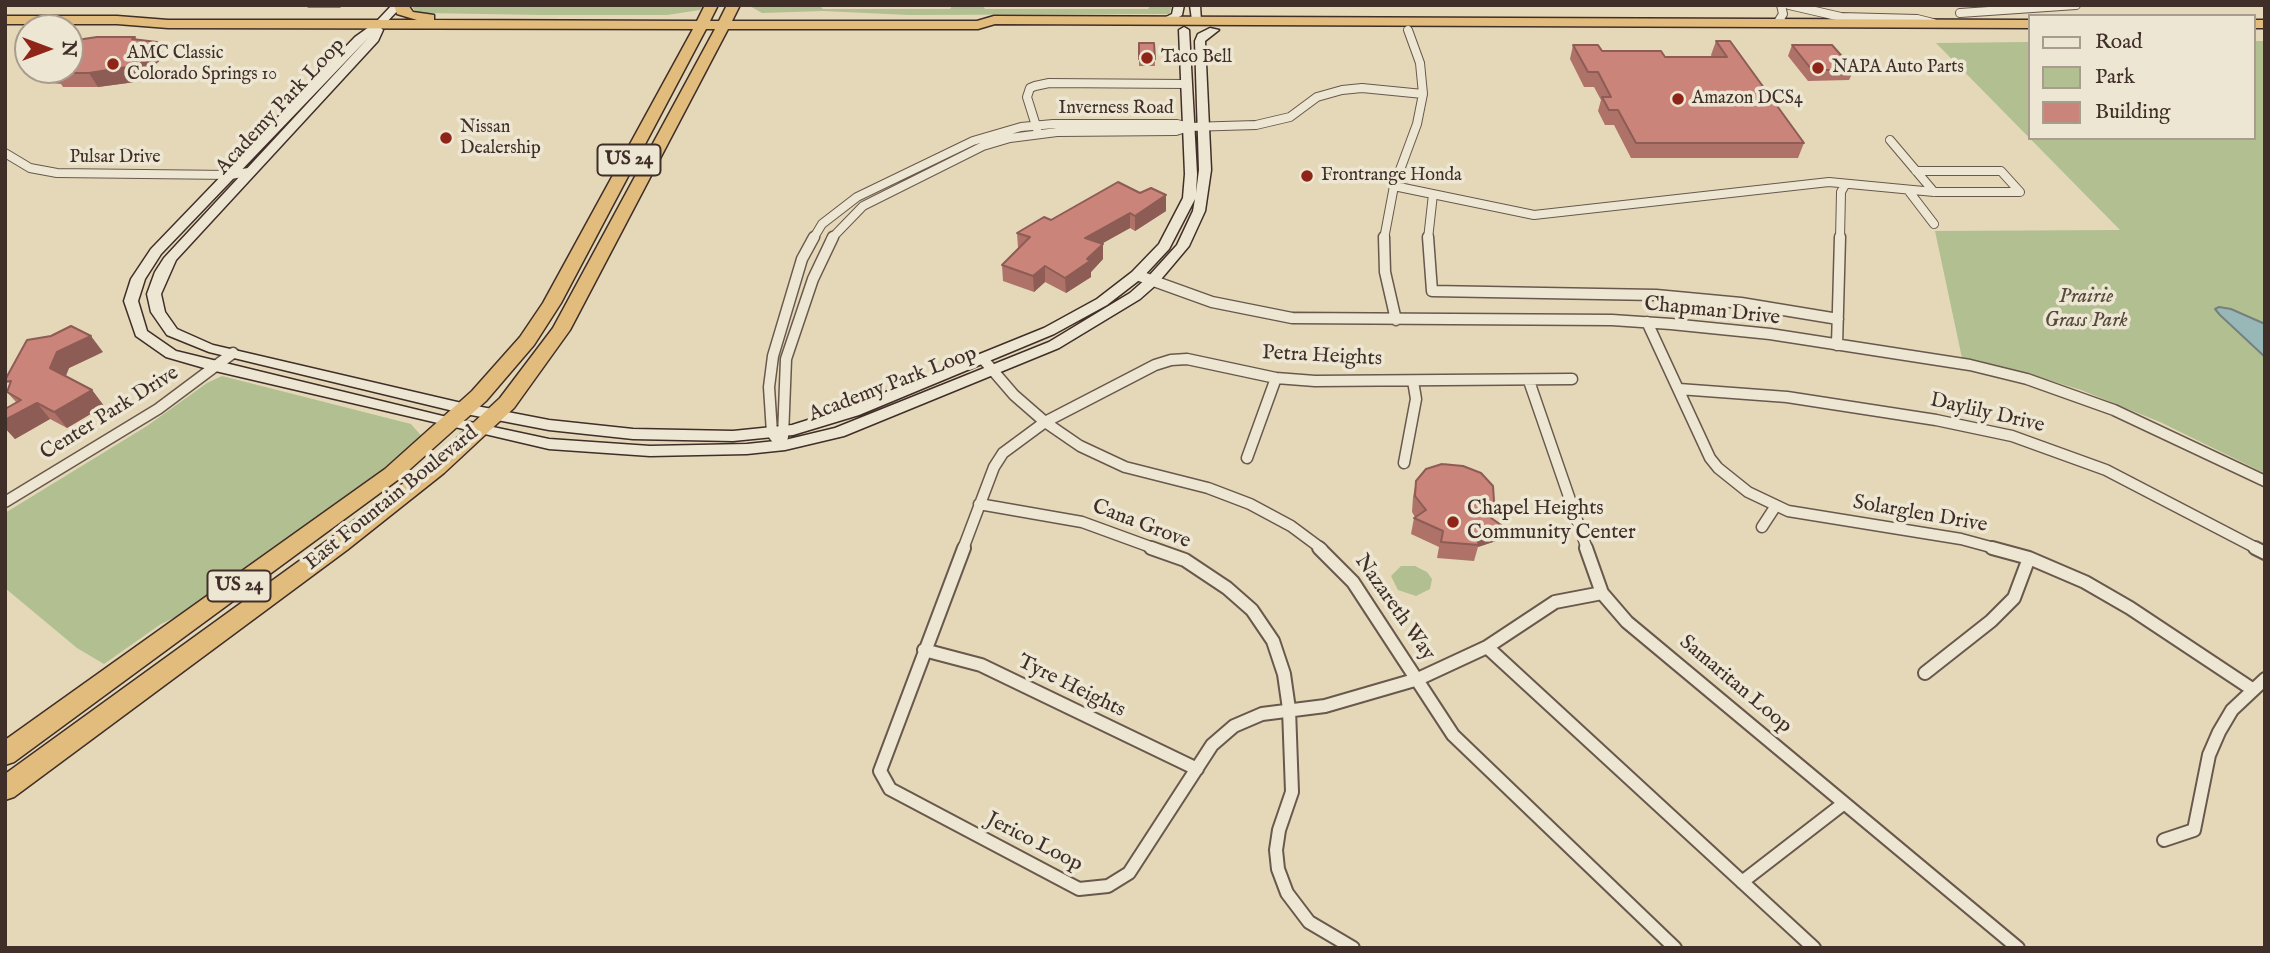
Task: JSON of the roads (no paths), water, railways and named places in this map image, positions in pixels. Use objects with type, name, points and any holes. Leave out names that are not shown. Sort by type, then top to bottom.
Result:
[{"type":"highway","points":[[399,5],[409,15],[493,24]]},
{"type":"highway","name":"East Fountain Boulevard","points":[[5,754],[363,496],[411,459],[503,371],[539,323],[712,5]]},
{"type":"highway","name":"East Fountain Boulevard","points":[[5,789],[339,544],[437,468],[487,422],[534,369],[561,330],[734,5]]},
{"type":"highway","points":[[5,20],[117,20],[168,24]]},
{"type":"highway","points":[[84,29],[168,24],[978,25],[994,20],[2028,23]]},
{"type":"highway","points":[[1055,30],[1087,26],[1177,26],[1197,20]]},
{"type":"highway","points":[[1184,30],[1209,25],[1369,25],[1381,21]]},
{"type":"highway","points":[[978,25],[993,30],[2028,32]]},
{"type":"street","points":[[380,24],[399,5]]},
{"type":"street","points":[[1166,21],[1177,15],[1179,5]]},
{"type":"street","points":[[1195,5],[1197,20]]},
{"type":"street","points":[[1778,22],[1783,14],[1781,5]]},
{"type":"street","points":[[1789,5],[1841,18],[1917,19],[1935,23]]},
{"type":"street","points":[[1960,13],[2076,5]]},
{"type":"street","name":"Academy Park Loop","points":[[380,24],[374,39],[241,174],[156,252],[138,279],[131,300],[141,333],[171,354],[216,367],[487,422],[633,433],[733,436],[839,432],[987,364],[1084,313],[1137,275],[1164,246],[1186,207],[1191,174],[1200,41],[1202,36],[1214,30]]},
{"type":"street","name":"Academy Park Loop","points":[[380,24],[359,40],[171,258],[162,272],[154,294],[158,312],[172,332],[187,340],[233,354],[487,422],[549,444],[603,449],[694,451],[779,436]]},
{"type":"street","name":"Academy Park Loop","points":[[987,364],[1078,332],[1119,307],[1153,281],[1183,246],[1199,211],[1205,170],[1186,84],[1184,30]]},
{"type":"street","points":[[1396,320],[1385,272],[1385,217],[1417,124],[1423,93],[1420,63],[1408,30]]},
{"type":"street","points":[[1037,130],[1027,97],[1030,89],[1041,84],[1186,84]]},
{"type":"street","name":"Inverness Road","points":[[779,436],[769,387],[773,356],[802,259],[822,224],[857,197],[933,159],[993,134],[1037,130],[1176,131],[1195,126],[1256,125],[1282,120],[1317,97],[1342,90],[1375,89],[1423,93]]},
{"type":"street","name":"Inverness Road","points":[[779,436],[786,359],[822,256],[842,225],[863,206],[983,146],[1037,130]]},
{"type":"street","points":[[1890,140],[1934,192]]},
{"type":"street","name":"Pulsar Drive","points":[[5,153],[30,168],[57,173],[241,174]]},
{"type":"street","points":[[1394,186],[1534,215],[1829,182],[1934,192],[2020,191],[2001,171],[1916,171]]},
{"type":"street","points":[[1837,345],[1841,192],[1845,185]]},
{"type":"street","points":[[1908,190],[1934,224]]},
{"type":"street","points":[[1433,194],[1428,239],[1432,291],[1656,295],[1741,303],[1838,319]]},
{"type":"street","name":"Chapman Drive","points":[[1137,275],[1199,299],[1272,315],[1309,319],[1647,322],[1758,333],[1970,365],[2048,386],[2123,414],[2265,481]]},
{"type":"street","name":"Solarglen Drive","points":[[1647,322],[1704,446],[1718,468],[1748,492],[1775,507],[1803,514],[1961,540],[2029,558],[2085,582],[2130,608],[2252,689]]},
{"type":"street","name":"Center Park Drive","points":[[5,502],[158,410],[233,354]]},
{"type":"street","name":"Petra Heights","points":[[1045,422],[1155,365],[1171,360],[1187,359],[1276,378],[1413,381],[1572,379]]},
{"type":"street","name":"Nazareth Way","points":[[987,364],[1014,395],[1045,422],[1080,446],[1125,467],[1208,488],[1250,504],[1291,526],[1328,554],[1353,582],[1453,735],[1675,948]]},
{"type":"street","points":[[1247,458],[1276,378]]},
{"type":"street","points":[[1404,463],[1416,399],[1413,381]]},
{"type":"street","name":"Samaritan Loop","points":[[1529,381],[1602,593],[1627,622],[2018,948]]},
{"type":"street","name":"Daylily Drive","points":[[1679,389],[1787,397],[1949,422],[2012,436],[2106,470],[2265,553]]},
{"type":"street","name":"Jerico Loop","points":[[1045,422],[1003,453],[994,467],[880,771],[890,789],[1079,889],[1108,886],[1129,873],[1212,746],[1234,726],[1262,714],[1325,706],[1418,679],[1487,647],[1555,602],[1602,593]]},
{"type":"street","name":"Cana Grove","points":[[979,504],[1082,522],[1185,561],[1227,588],[1252,610],[1273,641],[1284,674],[1289,709],[1293,792],[1279,830],[1276,850],[1278,869],[1287,893],[1309,922],[1353,948]]},
{"type":"street","points":[[1762,527],[1775,507]]},
{"type":"street","points":[[1925,673],[2010,603],[2021,586],[2029,558]]},
{"type":"street","points":[[1487,647],[1814,948]]},
{"type":"street","name":"Tyre Heights","points":[[924,650],[981,665],[1196,769]]},
{"type":"street","points":[[2164,839],[2194,830],[2209,755],[2232,710],[2265,679]]},
{"type":"street","points":[[1742,882],[1843,804]]},
{"type":"water","points":[[2215,309],[2231,309],[2265,324],[2265,357],[2220,315]]},
{"type":"place","name":"Taco Bell","points":[[1147,58]]},
{"type":"place","name":"AMC Classic Colorado Springs 10","points":[[113,64]]},
{"type":"place","name":"NAPA Auto Parts","points":[[1818,68]]},
{"type":"place","name":"Amazon DCS4","points":[[1678,99]]},
{"type":"place","name":"Nissan Dealership","points":[[446,138]]},
{"type":"place","name":"Frontrange Honda","points":[[1307,176]]},
{"type":"place","name":"Chapel Heights Community Center","points":[[1453,522]]},
{"type":"park label","name":"Prairie Grass Park","points":[[2086,310]]}]
